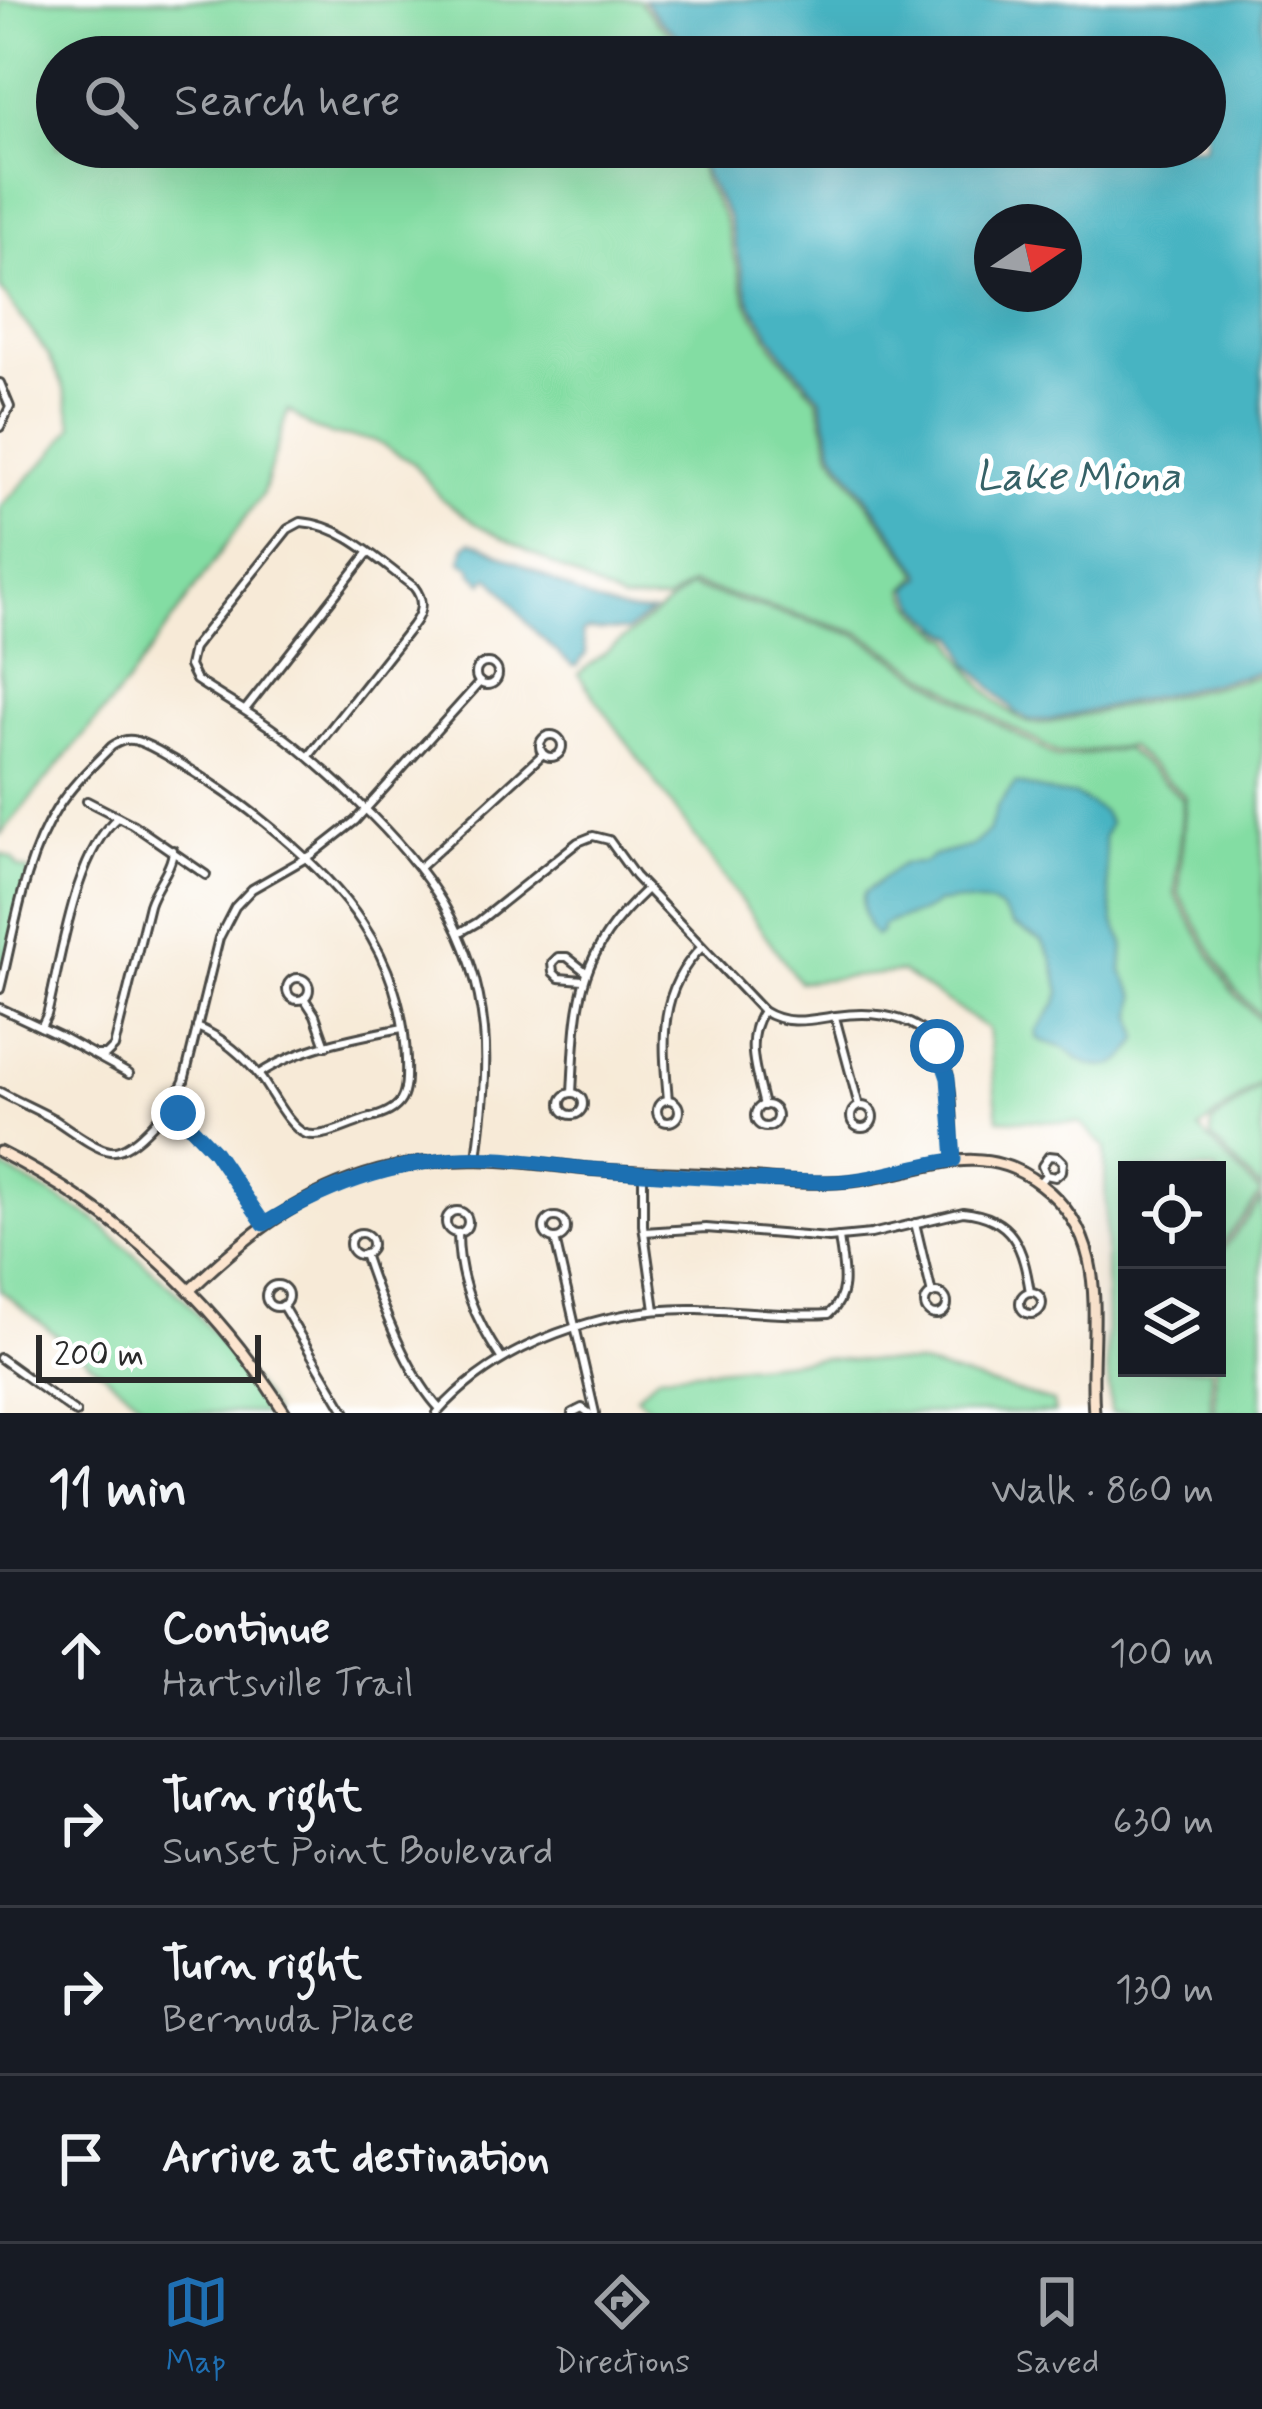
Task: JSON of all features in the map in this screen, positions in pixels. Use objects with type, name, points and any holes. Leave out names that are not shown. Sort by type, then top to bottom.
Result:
[{"type":"street","points":[[0,383],[10,407],[0,427]]},
{"type":"street","points":[[309,756],[421,613],[421,600],[414,587],[368,553],[317,524],[302,522],[293,524],[193,648],[189,666],[196,680],[309,756],[367,810],[420,867],[459,933],[484,1025],[486,1074],[477,1159]]},
{"type":"street","points":[[245,710],[368,553]]},
{"type":"street","points":[[0,1092],[105,1150],[120,1151],[134,1142],[170,1105],[184,1081],[219,938],[229,916],[252,889],[345,831],[479,682]]},
{"type":"street","points":[[0,989],[28,874],[45,828],[71,790],[119,741],[135,740],[202,777],[255,816],[342,897],[371,938],[392,981],[406,1055],[404,1094],[398,1108],[384,1116],[323,1134],[305,1133],[295,1127],[259,1075],[232,1048],[197,1027]]},
{"type":"street","points":[[420,867],[543,754]]},
{"type":"street","points":[[87,801],[206,874]]},
{"type":"street","points":[[41,1027],[83,871],[96,844],[118,817]]},
{"type":"street","points":[[459,933],[586,838],[601,836],[615,845],[647,889],[774,1018],[794,1022],[864,1013],[898,1018],[919,1028],[937,1046],[948,1078],[954,1160]]},
{"type":"street","points":[[96,1055],[106,1055],[114,1046],[149,905],[173,850]]},
{"type":"street","points":[[572,1093],[573,1034],[585,976],[618,919],[647,889]]},
{"type":"street","points":[[668,1100],[665,1012],[676,981],[702,947]]},
{"type":"street","points":[[567,957],[585,976],[559,978],[552,963],[567,957]]},
{"type":"street","points":[[304,998],[326,1046]]},
{"type":"street","points":[[0,1008],[129,1075]]},
{"type":"street","points":[[763,1011],[753,1026],[752,1043],[764,1106]]},
{"type":"street","points":[[835,1017],[860,1106]]},
{"type":"street","points":[[259,1075],[326,1046],[403,1028]]},
{"type":"street","points":[[170,1105],[214,1151],[264,1224]]},
{"type":"street","points":[[0,1152],[104,1215],[147,1250],[238,1345],[285,1413]]},
{"type":"street","points":[[190,1290],[264,1224],[315,1195],[377,1172],[442,1160],[847,1181],[954,1160],[996,1163],[1042,1179],[1081,1232],[1094,1279],[1094,1413]]},
{"type":"street","points":[[644,1172],[644,1232],[656,1310]]},
{"type":"street","points":[[644,1232],[706,1228],[839,1237],[963,1212],[988,1218],[1011,1234],[1022,1251],[1030,1292]]},
{"type":"street","points":[[915,1223],[932,1294]]},
{"type":"street","points":[[458,1233],[461,1276],[472,1307],[502,1359]]},
{"type":"street","points":[[364,1254],[382,1305],[425,1393],[439,1411],[479,1372],[520,1348],[575,1327],[656,1310],[830,1314],[845,1292],[839,1237]]},
{"type":"street","points":[[555,1239],[592,1413]]},
{"type":"street","points":[[282,1305],[346,1413]]},
{"type":"street","points":[[0,1358],[63,1409],[76,1413]]},
{"type":"street","points":[[572,1413],[582,1408],[592,1413]]},
{"type":"green space","points":[[0,0],[639,0],[673,36],[36,36],[36,168],[700,168],[724,218],[747,304],[778,354],[817,399],[831,454],[917,571],[918,576],[905,589],[912,603],[953,639],[964,662],[996,701],[1020,719],[1050,723],[1262,676],[1262,1018],[1234,988],[1179,894],[1186,797],[1129,746],[1060,754],[860,633],[692,584],[666,601],[622,601],[476,524],[442,499],[413,463],[373,440],[314,429],[288,410],[263,493],[126,685],[0,835],[0,507],[73,427],[63,385],[48,354],[0,288]]},
{"type":"green space","points":[[690,587],[858,636],[1058,758],[1126,749],[1183,799],[1175,895],[1231,990],[1262,1023],[1262,1081],[1199,1129],[1261,1194],[1226,1239],[1226,1161],[1118,1161],[1118,1377],[1211,1377],[1211,1413],[1111,1413],[1105,1147],[1080,1123],[998,1119],[988,1029],[902,972],[799,982],[578,674]]},
{"type":"green space","points":[[0,853],[30,871],[0,990]]},
{"type":"green space","points":[[1262,1085],[1262,1190],[1211,1137],[1211,1124]]},
{"type":"green space","points":[[0,1166],[93,1218],[184,1298],[273,1413],[153,1413],[0,1290]]},
{"type":"green space","points":[[1262,1199],[1262,1413],[1215,1413],[1215,1377],[1226,1377],[1226,1245]]},
{"type":"green space","points":[[822,1358],[919,1364],[1053,1402],[1055,1413],[655,1413],[636,1396],[659,1375]]},
{"type":"water","name":"Lake Miona","points":[[644,0],[1262,0],[1262,672],[1049,720],[1030,720],[1016,713],[969,664],[957,636],[936,623],[912,594],[909,588],[922,577],[920,570],[834,452],[820,397],[782,353],[750,302],[728,216],[703,168],[1226,168],[1226,36],[678,36]]},
{"type":"water","points":[[470,542],[597,603],[652,612],[627,631],[582,633],[586,654],[573,666],[533,630],[495,582],[489,577],[483,583],[461,561]]},
{"type":"water","points":[[1016,783],[1075,795],[1103,812],[1109,823],[1104,837],[1108,885],[1114,923],[1124,943],[1122,972],[1136,996],[1139,1039],[1115,1064],[1091,1065],[1037,1038],[1060,992],[1053,960],[1042,941],[1013,925],[1001,909],[991,904],[937,903],[882,926],[875,936],[865,916],[864,893],[902,864],[923,863],[972,846],[989,831],[997,807]]},
{"type":"route","points":[[178,1113],[214,1151],[264,1224],[355,1179],[442,1160],[494,1159],[633,1172],[847,1181],[954,1160],[948,1078],[937,1046]]}]
